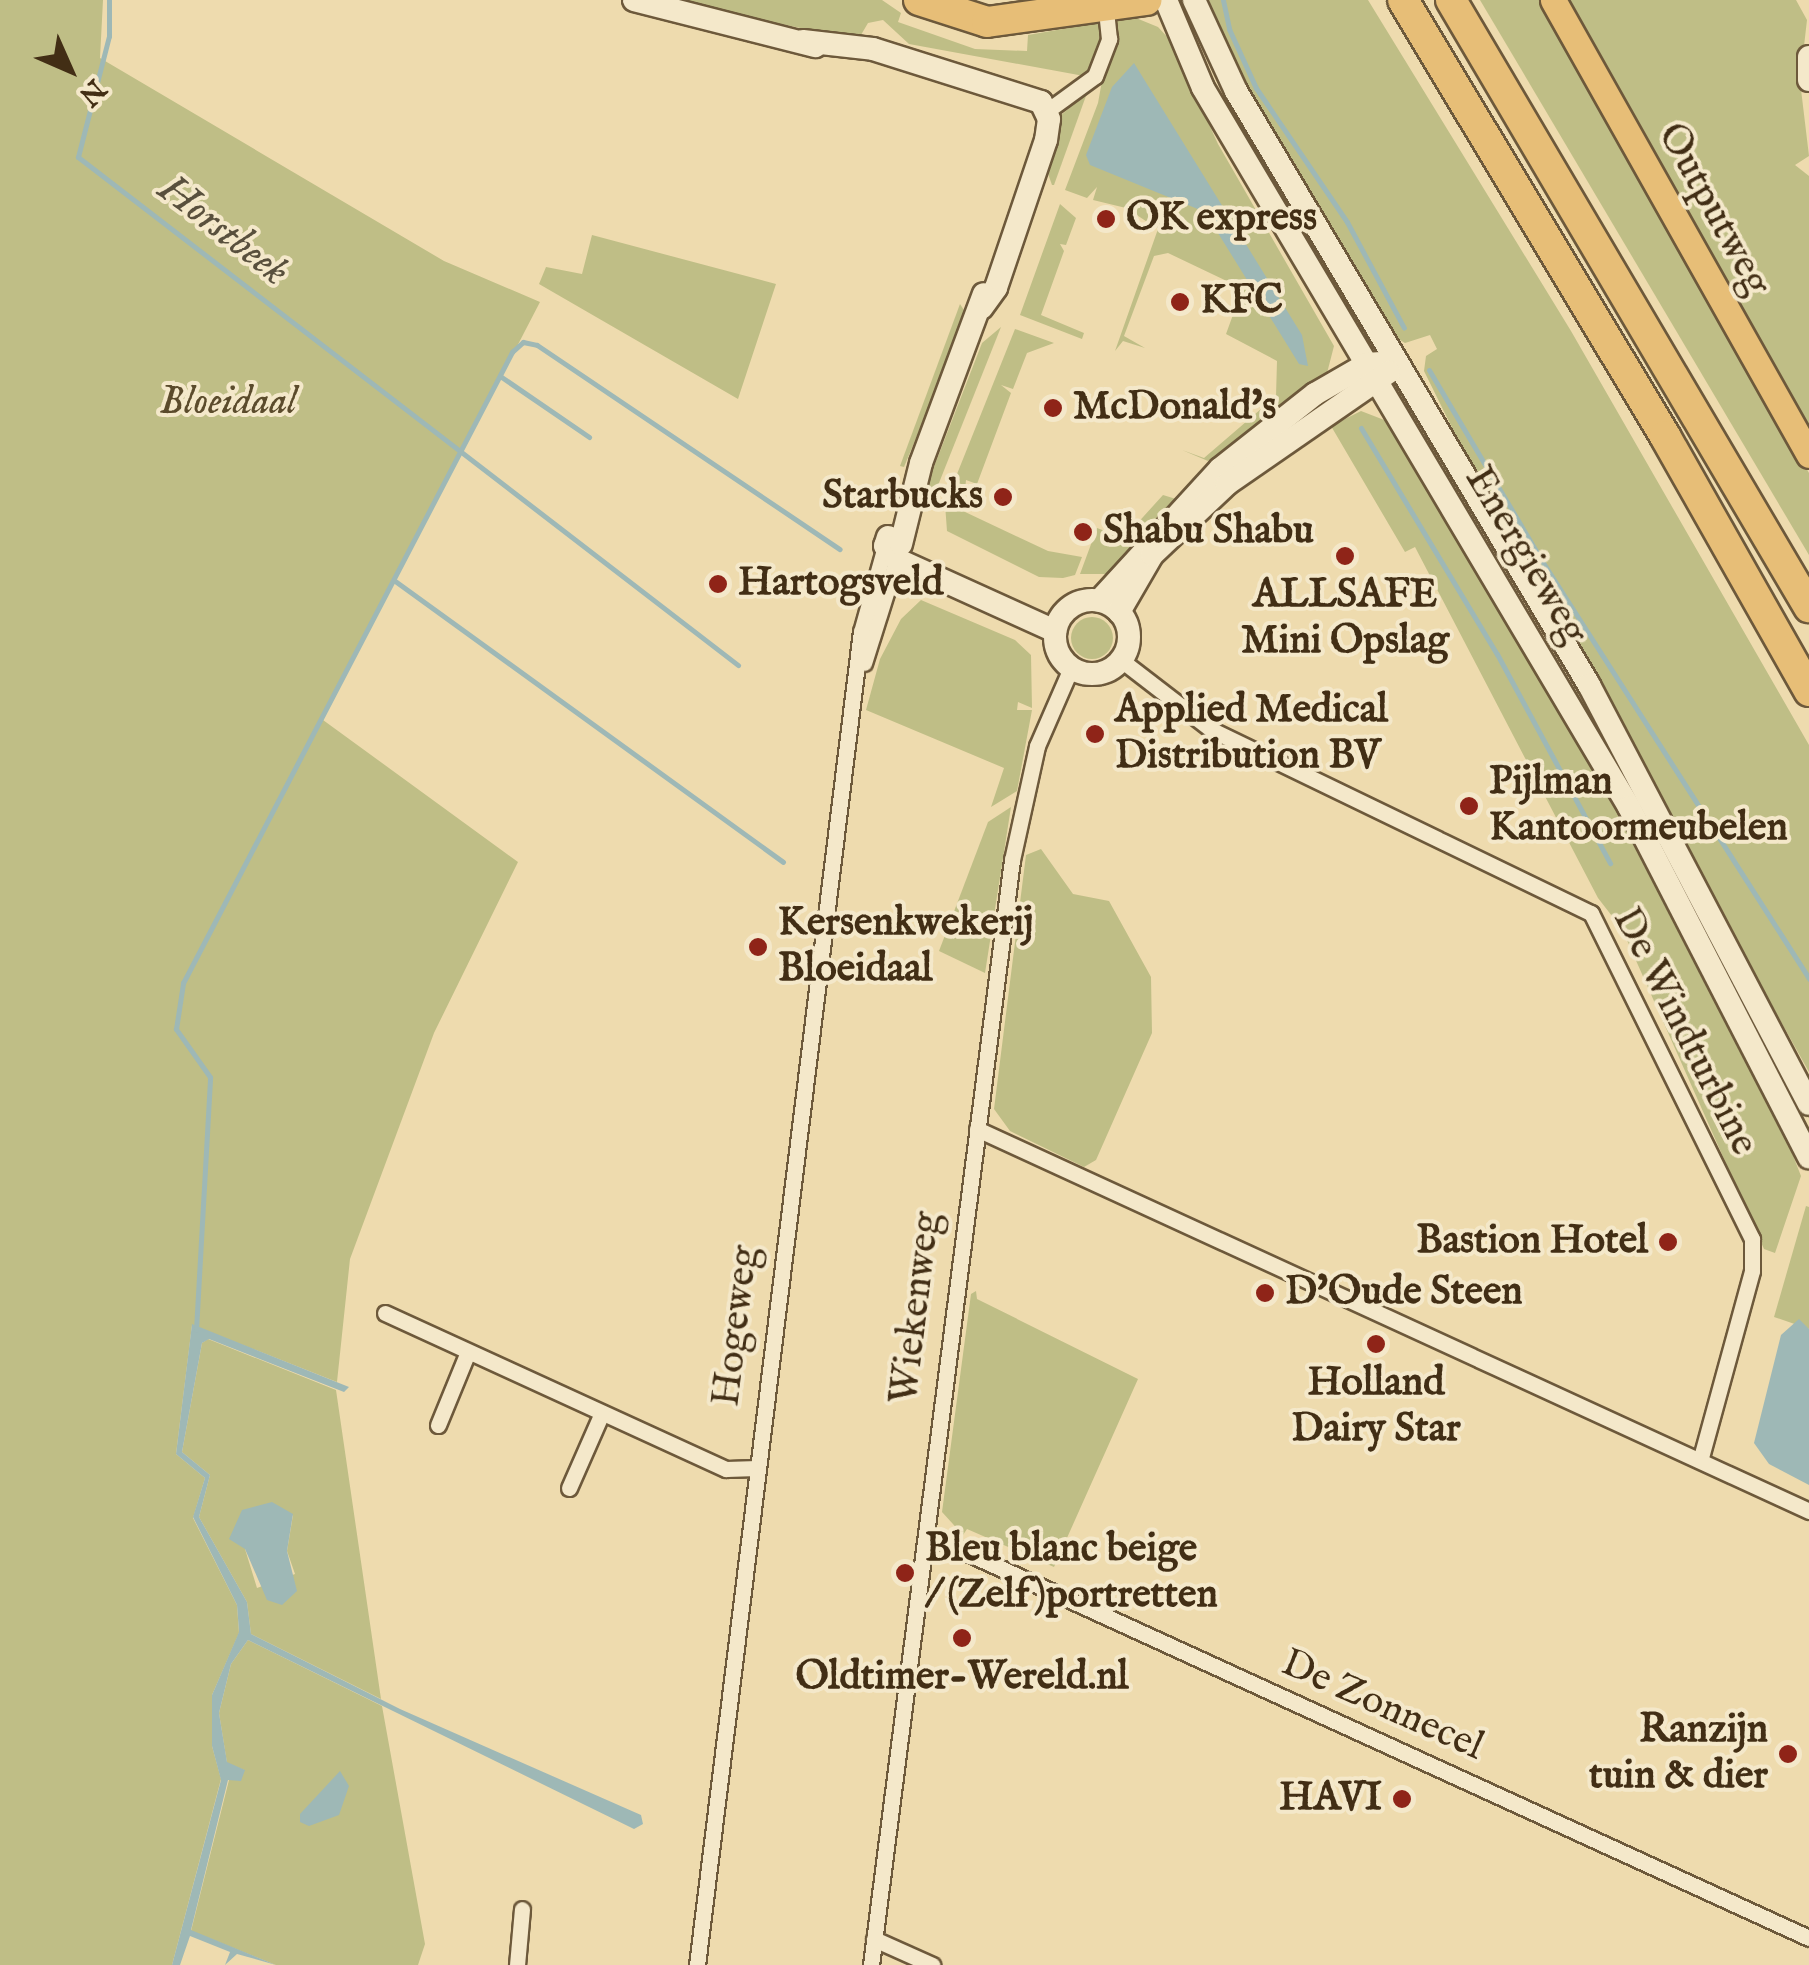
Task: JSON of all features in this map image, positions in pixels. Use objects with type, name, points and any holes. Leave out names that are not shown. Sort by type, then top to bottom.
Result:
[{"type":"highway","points":[[919,0],[987,22],[1146,0]]},
{"type":"highway","points":[[1403,0],[1665,436],[1809,691]]},
{"type":"highway","points":[[1451,0],[1809,608]]},
{"type":"main road","points":[[634,0],[803,41],[851,44],[1021,91],[1046,111]]},
{"type":"main road","name":"Energieweg","points":[[1166,0],[1202,88],[1620,791],[1809,1157]]},
{"type":"main road","name":"Energieweg","points":[[1194,0],[1236,91],[1597,700],[1806,1099]]},
{"type":"main road","name":"Outputweg","points":[[1553,0],[1809,455]]},
{"type":"main road","points":[[1809,57],[1809,80]]},
{"type":"main road","name":"Hogeweg","points":[[894,550],[921,463],[982,307],[996,288],[1046,140],[1046,111]]},
{"type":"main road","points":[[1109,606],[1152,555],[1227,484],[1372,373],[1399,362]]},
{"type":"main road","points":[[894,550],[1059,623]]},
{"type":"main road","points":[[1075,604],[1109,606],[1129,636],[1121,660],[1092,674],[1071,668],[1056,648],[1059,623],[1075,604]]},
{"type":"street","points":[[1046,111],[1095,76],[1109,39],[1105,4]]},
{"type":"street","name":"Hogeweg","points":[[697,1965],[861,632],[894,550]]},
{"type":"street","name":"De Windturbine","points":[[1121,660],[1212,730],[1592,913],[1752,1239],[1752,1272],[1701,1458]]},
{"type":"street","name":"Wiekenweg","points":[[871,1965],[1016,841],[1037,746],[1071,668]]},
{"type":"street","points":[[976,1129],[1701,1458],[1809,1511]]},
{"type":"street","points":[[384,1312],[734,1472],[757,1468]]},
{"type":"street","points":[[438,1425],[468,1352]]},
{"type":"street","points":[[569,1488],[602,1413]]},
{"type":"street","name":"De Zonnecel","points":[[928,1535],[1809,1938]]},
{"type":"street","points":[[517,1965],[522,1909]]},
{"type":"street","points":[[874,1939],[932,1965]]},
{"type":"green space","name":"Bloeidaal","points":[[0,0],[103,0],[100,58],[444,261],[540,302],[323,720],[518,862],[434,1033],[350,1259],[337,1382],[192,1325],[176,1454],[205,1478],[193,1518],[237,1605],[239,1633],[212,1695],[212,1746],[221,1779],[172,1965],[0,1965]]},
{"type":"green space","points":[[667,0],[882,0],[901,13],[898,22],[975,49],[1027,51],[1028,35],[1103,22],[1104,39],[1084,76],[909,44],[883,20],[868,23],[858,40]]},
{"type":"green space","points":[[1209,0],[1368,0],[1571,331],[1809,745],[1809,1072],[1468,460],[1424,371],[1426,356],[1437,349],[1430,335],[1405,343],[1395,337],[1222,44]]},
{"type":"green space","points":[[1480,0],[1543,0],[1809,473],[1809,555]]},
{"type":"green space","points":[[1562,0],[1796,0],[1807,20],[1800,81],[1809,156],[1795,165],[1809,176],[1809,438]]},
{"type":"green space","points":[[1136,18],[1158,27],[1171,41],[1218,144],[1334,346],[1326,377],[1262,430],[1208,461],[1182,450],[1204,458],[1276,396],[1277,361],[1226,334],[1238,301],[1233,284],[1168,253],[1154,256],[1124,336],[1145,348],[1123,341],[1115,351],[1158,229],[1126,208],[1093,200],[1097,187],[1087,198],[1065,190],[1098,103],[1113,20]]},
{"type":"green space","points":[[1087,93],[1052,185],[1046,168],[1060,116]]},
{"type":"green space","points":[[1060,204],[1076,218],[1066,245],[1060,244],[1064,251],[1041,315],[1084,333],[1082,339],[1020,315]]},
{"type":"green space","points":[[592,235],[776,284],[738,399],[539,284],[546,267],[582,274]]},
{"type":"green space","points":[[960,304],[967,315],[904,467],[900,466]]},
{"type":"green space","points":[[1001,327],[931,503],[920,503],[982,343]]},
{"type":"green space","points":[[1015,329],[1054,343],[1027,353],[1013,389],[1001,385],[1011,393],[977,484],[966,480],[963,511],[1048,551],[1082,557],[1075,575],[1063,578],[1039,577],[947,531],[945,504]]},
{"type":"green space","points":[[1361,411],[1392,423],[1601,776],[1783,1130],[1801,1176],[1775,1253],[1764,1249],[1622,929],[1598,898],[1415,547],[1405,552],[1331,426]]},
{"type":"green space","points":[[1163,495],[1176,499],[1106,574],[1080,574],[1097,528],[1124,538]]},
{"type":"green space","points":[[921,600],[1015,640],[1031,655],[1032,708],[1018,702],[1017,710],[1032,710],[1017,791],[991,807],[1004,768],[866,710],[880,659],[901,619]]},
{"type":"green space","points":[[1092,617],[1107,623],[1113,638],[1107,653],[1092,659],[1077,653],[1071,638],[1077,623]]},
{"type":"green space","points":[[1011,807],[985,973],[939,951],[988,822]]},
{"type":"green space","points":[[1041,849],[1073,894],[1109,901],[1151,977],[1152,1033],[1096,1160],[1084,1167],[1010,1131],[994,1109],[1026,855]]},
{"type":"green space","points":[[1806,1206],[1809,1207],[1809,1329],[1774,1317]]},
{"type":"green space","points":[[976,1291],[977,1299],[1138,1379],[1054,1567],[967,1529],[963,1535],[942,1512],[971,1294]]},
{"type":"green space","points":[[208,1339],[336,1390],[381,1699],[251,1634],[247,1602],[199,1517],[210,1475],[182,1452],[202,1343]],"holes":[[[293,1515],[287,1551],[295,1574],[257,1588],[245,1549]]]},
{"type":"green space","points":[[248,1640],[382,1706],[425,1944],[418,1965],[276,1965],[191,1931],[229,1780],[244,1770],[227,1763],[219,1713],[231,1664]]},
{"type":"water","points":[[1134,63],[1302,335],[1308,366],[1299,364],[1205,212],[1090,165],[1086,155],[1112,87]]},
{"type":"water","points":[[1799,1319],[1809,1329],[1809,1485],[1769,1464],[1754,1443],[1781,1335]]},
{"type":"water","points":[[192,1324],[349,1387],[344,1392],[209,1339],[202,1343],[182,1452],[210,1475],[199,1517],[247,1602],[251,1634],[400,1709],[641,1815],[643,1824],[634,1829],[248,1640],[231,1664],[219,1713],[227,1762],[245,1770],[241,1781],[228,1780],[191,1930],[276,1965],[237,1954],[225,1965],[230,1952],[190,1936],[180,1965],[172,1965],[221,1780],[212,1746],[212,1695],[239,1632],[237,1605],[193,1517],[205,1478],[176,1454]]},
{"type":"water","points":[[272,1502],[293,1514],[287,1551],[297,1591],[282,1605],[267,1600],[245,1549],[229,1539],[242,1510]]},
{"type":"water","points":[[340,1771],[349,1786],[339,1815],[309,1826],[300,1822],[300,1814]]},
{"type":"waterway","name":"Horstbeek","points":[[109,0],[109,36],[78,157],[738,665]]},
{"type":"waterway","points":[[1223,0],[1229,29],[1256,88],[1347,222],[1404,328]]},
{"type":"waterway","points":[[196,1330],[210,1077],[176,1029],[183,983],[512,352],[523,342],[537,345],[840,549]]},
{"type":"waterway","points":[[1429,370],[1542,561],[1809,979]]},
{"type":"waterway","points":[[500,376],[589,437]]},
{"type":"waterway","points":[[1361,428],[1497,654],[1610,863]]},
{"type":"waterway","points":[[395,581],[783,862]]},
{"type":"place","name":"OK express","points":[[1106,219]]},
{"type":"place","name":"KFC","points":[[1180,302]]},
{"type":"place","name":"McDonald's","points":[[1053,408]]},
{"type":"place","name":"Starbucks","points":[[1003,497]]},
{"type":"place","name":"Shabu Shabu","points":[[1083,532]]},
{"type":"place","name":"ALLSAFE Mini Opslag","points":[[1345,556]]},
{"type":"place","name":"Hartogsveld","points":[[718,584]]},
{"type":"place","name":"Applied Medical Distribution BV","points":[[1095,734]]},
{"type":"place","name":"Pijlman Kantoormeubelen","points":[[1469,806]]},
{"type":"place","name":"Kersenkwekerij Bloeidaal","points":[[758,947]]},
{"type":"place","name":"Bastion Hotel","points":[[1668,1242]]},
{"type":"place","name":"D'Oude Steen","points":[[1265,1293]]},
{"type":"place","name":"Holland Dairy Star","points":[[1376,1344]]},
{"type":"place","name":"Bleu blanc beige / (Zelf)portretten","points":[[905,1573]]},
{"type":"place","name":"Oldtimer-Wereld.nl","points":[[962,1638]]},
{"type":"place","name":"Ranzijn tuin & dier","points":[[1788,1754]]},
{"type":"place","name":"HAVI","points":[[1402,1799]]}]
